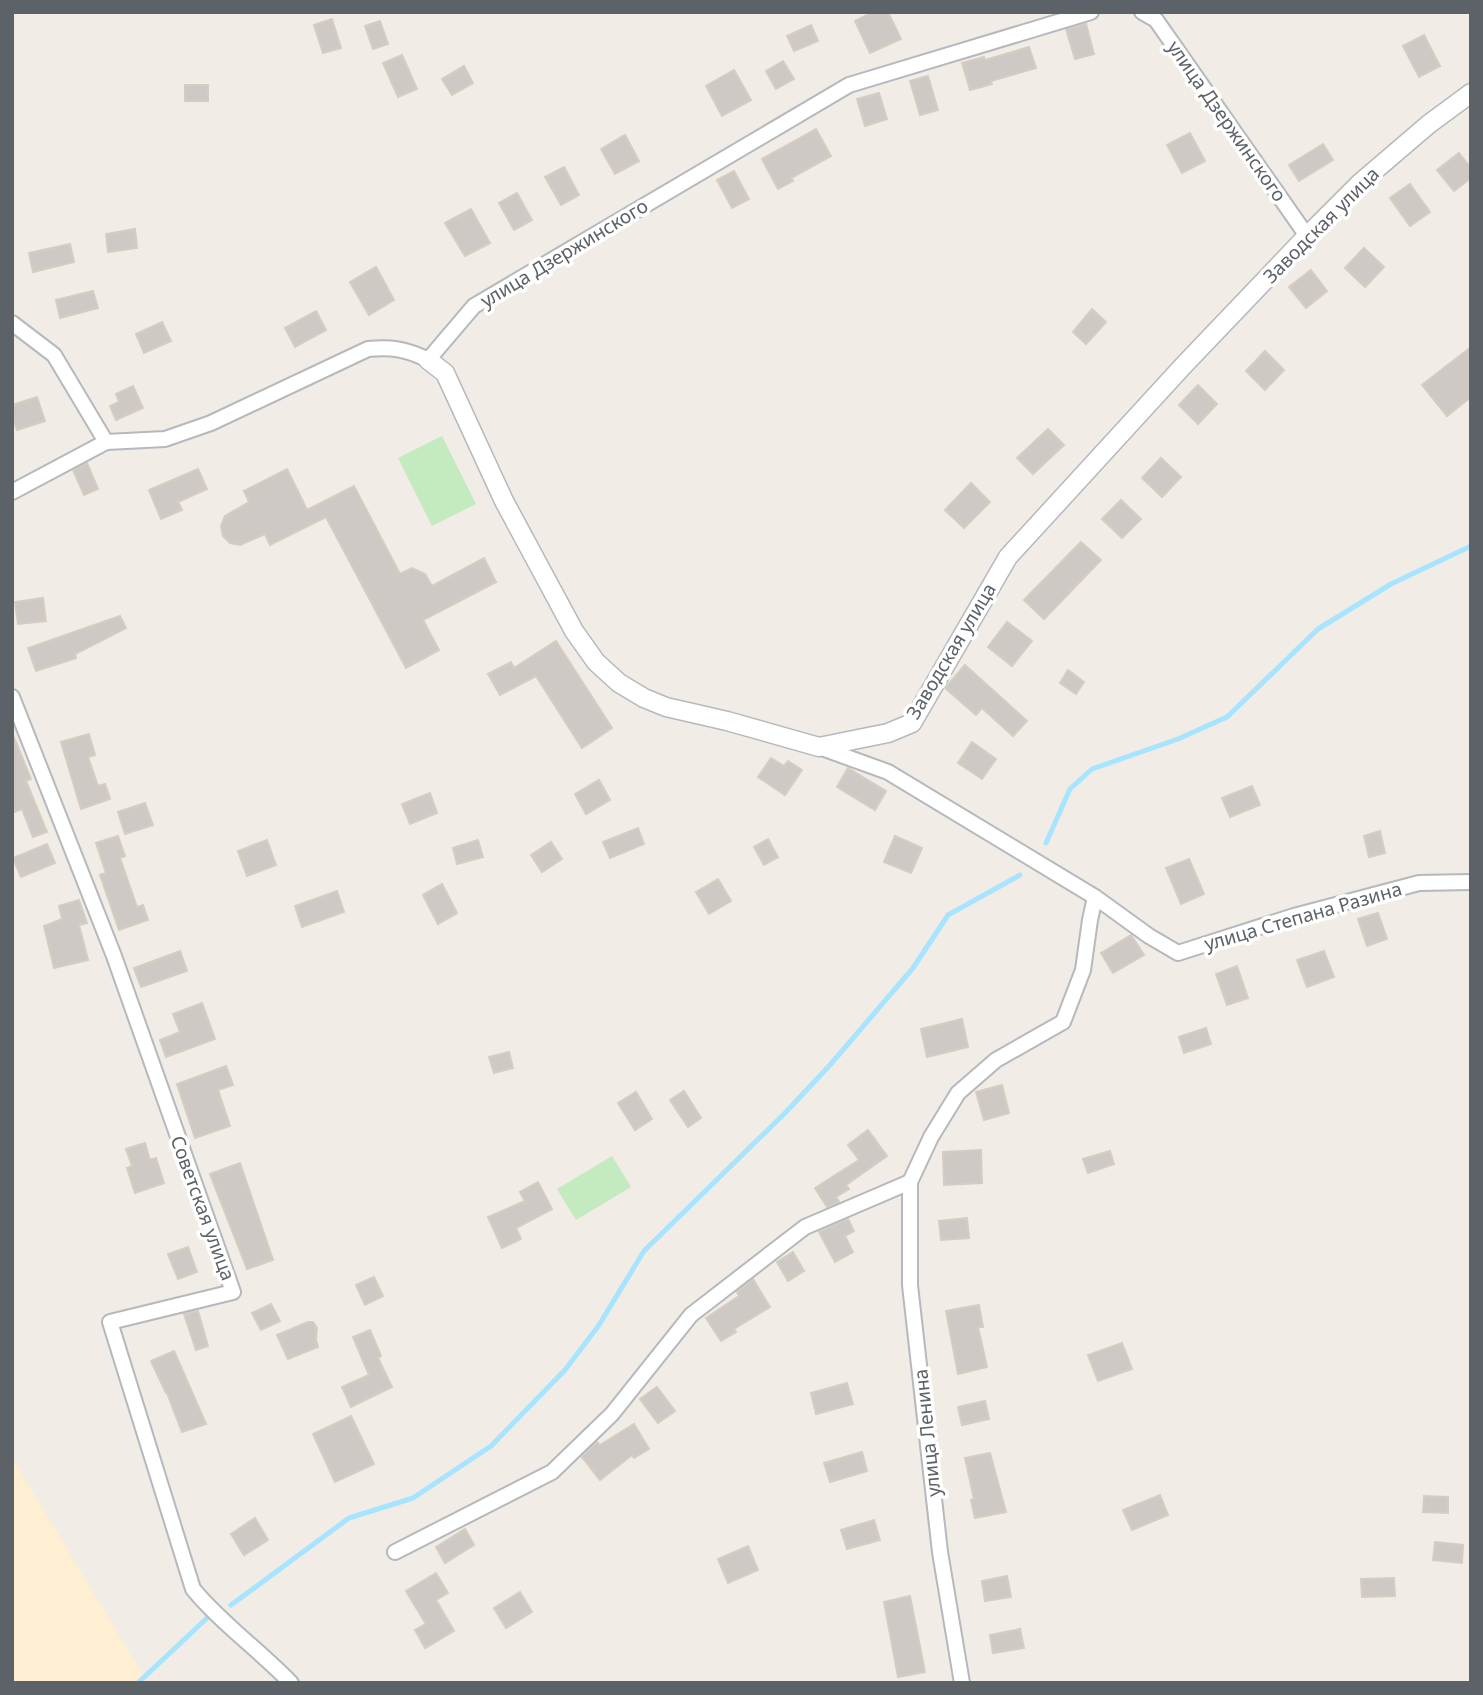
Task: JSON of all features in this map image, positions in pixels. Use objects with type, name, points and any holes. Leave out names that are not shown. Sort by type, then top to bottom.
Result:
[{"type":"street","name":"улица Дзержинского","points":[[428,359],[474,306],[849,85],[1090,12]]},
{"type":"street","name":"улица Дзержинского","points":[[1142,12],[1156,20],[1307,236]]},
{"type":"street","name":"Заводская улица","points":[[428,359],[444,373],[504,502],[574,631],[596,662],[619,682],[644,698],[666,707],[819,747],[888,733],[912,723],[1008,557],[1183,366],[1307,236],[1360,183],[1429,124],[1471,93]]},
{"type":"street","points":[[12,323],[54,355],[106,442]]},
{"type":"street","points":[[12,492],[106,442],[165,439],[211,423],[368,349],[392,347],[428,359]]},
{"type":"street","name":"Советская улица","points":[[12,697],[114,957],[233,1292],[110,1322],[193,1589],[212,1613],[270,1660],[290,1683]]},
{"type":"street","points":[[395,1552],[552,1472],[612,1415],[691,1315],[805,1227],[910,1182],[931,1137],[958,1093],[996,1060],[1063,1022],[1083,970],[1095,897],[888,772],[819,747]]},
{"type":"street","name":"улица Степана Разина","points":[[1095,897],[1149,936],[1178,953],[1305,913],[1419,883],[1471,882]]},
{"type":"street","name":"улица Ленина","points":[[910,1182],[910,1285],[940,1552],[962,1683]]},
{"type":"green space","points":[[442,436],[476,504],[432,526],[398,458]]},
{"type":"green space","points":[[612,1156],[631,1187],[576,1220],[557,1189]]},
{"type":"sand","points":[[12,1457],[148,1683],[12,1683]]},
{"type":"building","points":[[873,12],[888,12],[901,39],[870,53],[855,21]]},
{"type":"building","points":[[332,19],[341,48],[323,53],[314,25]]},
{"type":"building","points":[[380,21],[388,44],[373,49],[365,26]]},
{"type":"building","points":[[1086,24],[1094,54],[1075,59],[1066,29]]},
{"type":"building","points":[[811,25],[818,41],[794,51],[787,36]]},
{"type":"building","points":[[1424,35],[1440,66],[1419,77],[1403,46]]},
{"type":"building","points":[[1029,47],[1036,68],[970,90],[962,63],[984,57],[985,60]]},
{"type":"building","points":[[402,55],[417,89],[398,97],[383,63]]},
{"type":"building","points":[[783,61],[794,79],[776,89],[766,71]]},
{"type":"building","points":[[464,66],[473,83],[452,95],[442,79]]},
{"type":"building","points":[[734,70],[751,100],[722,116],[706,86]]},
{"type":"building","points":[[928,76],[938,110],[920,115],[910,81]]},
{"type":"building","points":[[185,85],[208,85],[208,101],[185,101]]},
{"type":"building","points":[[879,93],[887,119],[865,126],[857,99]]},
{"type":"building","points":[[816,129],[831,156],[791,178],[793,181],[778,189],[762,159]]},
{"type":"building","points":[[1190,133],[1205,161],[1182,173],[1167,145]]},
{"type":"building","points":[[625,135],[639,161],[615,174],[601,149]]},
{"type":"building","points":[[1323,144],[1333,160],[1299,181],[1289,165]]},
{"type":"building","points":[[1459,153],[1471,168],[1471,178],[1454,191],[1437,170]]},
{"type":"building","points":[[564,167],[579,195],[561,205],[545,177]]},
{"type":"building","points":[[734,171],[749,199],[732,208],[717,180]]},
{"type":"building","points":[[1410,184],[1430,212],[1410,226],[1390,198]]},
{"type":"building","points":[[517,193],[532,220],[514,230],[499,203]]},
{"type":"building","points":[[471,209],[490,243],[465,256],[445,223]]},
{"type":"building","points":[[135,229],[137,248],[108,252],[106,234]]},
{"type":"building","points":[[70,244],[74,262],[33,272],[29,253]]},
{"type":"building","points":[[1364,248],[1384,267],[1365,287],[1345,268]]},
{"type":"building","points":[[376,267],[394,300],[369,315],[350,282]]},
{"type":"building","points":[[1311,270],[1327,291],[1306,308],[1289,287]]},
{"type":"building","points":[[93,291],[98,308],[60,318],[56,300]]},
{"type":"building","points":[[1092,309],[1106,322],[1086,344],[1073,332]]},
{"type":"building","points":[[316,311],[326,330],[295,347],[285,328]]},
{"type":"building","points":[[162,322],[171,341],[144,353],[136,334]]},
{"type":"building","points":[[1471,347],[1471,397],[1447,416],[1422,385]]},
{"type":"building","points":[[1265,351],[1284,370],[1265,390],[1246,371]]},
{"type":"building","points":[[1198,385],[1217,404],[1198,424],[1179,405]]},
{"type":"building","points":[[133,386],[143,408],[116,420],[110,406],[119,402],[116,394]]},
{"type":"building","points":[[37,397],[45,421],[17,430],[12,416],[12,405]]},
{"type":"building","points":[[1048,429],[1064,445],[1033,474],[1017,458]]},
{"type":"building","points":[[1161,458],[1181,477],[1162,497],[1142,478]]},
{"type":"building","points":[[87,463],[98,489],[84,495],[73,470]]},
{"type":"building","points":[[198,469],[207,489],[178,502],[182,510],[161,519],[149,490]]},
{"type":"building","points":[[287,469],[307,510],[354,486],[400,574],[412,568],[425,574],[432,586],[484,558],[496,582],[423,620],[439,650],[406,668],[326,517],[270,545],[265,534],[240,545],[230,543],[223,536],[221,526],[225,516],[249,502],[244,491]]},
{"type":"building","points":[[971,483],[990,502],[964,528],[945,510]]},
{"type":"building","points":[[1121,500],[1141,519],[1122,538],[1102,519]]},
{"type":"building","points":[[1081,542],[1101,560],[1044,619],[1024,600]]},
{"type":"building","points":[[43,598],[46,621],[18,624],[15,602]]},
{"type":"building","points":[[120,616],[126,628],[75,654],[76,658],[36,671],[28,648]]},
{"type":"building","points":[[1007,622],[1032,641],[1012,666],[988,647]]},
{"type":"building","points":[[556,641],[612,728],[582,748],[536,676],[500,695],[488,674],[511,662],[514,668]]},
{"type":"building","points":[[965,665],[1027,721],[1013,736],[982,708],[976,715],[945,688]]},
{"type":"building","points":[[1068,670],[1084,682],[1076,694],[1060,683]]},
{"type":"building","points":[[89,734],[95,755],[88,757],[98,786],[105,784],[110,799],[81,809],[61,742]]},
{"type":"building","points":[[13,735],[31,779],[26,781],[47,832],[33,837],[22,809],[12,813]]},
{"type":"building","points":[[972,742],[996,759],[982,779],[958,763]]},
{"type":"building","points":[[771,758],[784,766],[788,761],[802,770],[785,795],[758,777]]},
{"type":"building","points":[[848,768],[886,791],[875,810],[837,787]]},
{"type":"building","points":[[599,780],[610,800],[586,814],[575,794]]},
{"type":"building","points":[[1252,786],[1260,805],[1230,817],[1222,798]]},
{"type":"building","points":[[430,793],[437,813],[410,824],[402,804]]},
{"type":"building","points":[[145,803],[153,825],[125,834],[118,812]]},
{"type":"building","points":[[638,828],[644,844],[610,858],[603,842]]},
{"type":"building","points":[[1380,831],[1385,853],[1369,857],[1364,836]]},
{"type":"building","points":[[118,836],[125,856],[120,858],[137,907],[143,905],[148,920],[119,930],[100,875],[106,873],[96,843]]},
{"type":"building","points":[[895,836],[922,848],[911,873],[884,862]]},
{"type":"building","points":[[768,839],[778,857],[764,865],[754,847]]},
{"type":"building","points":[[267,840],[276,865],[247,876],[238,851]]},
{"type":"building","points":[[478,840],[483,857],[457,864],[453,848]]},
{"type":"building","points":[[551,842],[562,859],[542,872],[531,855]]},
{"type":"building","points":[[47,844],[55,863],[21,877],[13,858]]},
{"type":"building","points":[[1189,859],[1204,894],[1181,904],[1166,868]]},
{"type":"building","points":[[718,879],[731,901],[709,914],[696,892]]},
{"type":"building","points":[[442,884],[457,913],[438,924],[423,895]]},
{"type":"building","points":[[337,891],[344,912],[302,927],[295,906]]},
{"type":"building","points":[[79,900],[87,923],[79,925],[88,960],[54,968],[44,926],[62,919],[59,906]]},
{"type":"building","points":[[1378,913],[1387,939],[1367,946],[1358,919]]},
{"type":"building","points":[[1131,935],[1144,955],[1113,973],[1101,953]]},
{"type":"building","points":[[180,951],[187,971],[141,987],[134,968]]},
{"type":"building","points":[[1324,951],[1334,977],[1307,987],[1297,960]]},
{"type":"building","points":[[1237,966],[1248,998],[1227,1005],[1216,974]]},
{"type":"building","points":[[202,1003],[215,1039],[166,1057],[160,1040],[180,1032],[173,1014]]},
{"type":"building","points":[[962,1019],[968,1047],[927,1057],[921,1029]]},
{"type":"building","points":[[1206,1028],[1211,1044],[1184,1053],[1179,1037]]},
{"type":"building","points":[[509,1052],[513,1068],[494,1073],[489,1057]]},
{"type":"building","points":[[226,1066],[233,1085],[218,1090],[230,1126],[195,1138],[177,1084]]},
{"type":"building","points":[[1002,1085],[1009,1113],[984,1120],[976,1092]]},
{"type":"building","points":[[684,1091],[701,1118],[688,1127],[670,1100]]},
{"type":"building","points":[[636,1092],[652,1119],[635,1130],[618,1103]]},
{"type":"building","points":[[868,1130],[887,1156],[846,1185],[849,1189],[836,1197],[839,1202],[827,1207],[815,1188],[859,1160],[848,1145]]},
{"type":"building","points":[[145,1143],[150,1160],[156,1158],[164,1183],[135,1193],[127,1168],[132,1166],[126,1149]]},
{"type":"building","points":[[981,1150],[982,1183],[944,1185],[943,1152]]},
{"type":"building","points":[[1110,1151],[1114,1164],[1088,1173],[1083,1159]]},
{"type":"building","points":[[240,1163],[273,1260],[247,1269],[210,1174]]},
{"type":"building","points":[[538,1182],[552,1209],[516,1228],[521,1239],[502,1248],[488,1217],[525,1201],[520,1192]]},
{"type":"building","points":[[967,1218],[969,1238],[941,1240],[939,1221]]},
{"type":"building","points":[[848,1219],[854,1231],[845,1236],[853,1252],[835,1262],[819,1232]]},
{"type":"building","points":[[188,1247],[197,1272],[178,1279],[168,1254]]},
{"type":"building","points":[[793,1252],[804,1271],[788,1281],[777,1262]]},
{"type":"building","points":[[374,1277],[383,1296],[365,1305],[356,1285]]},
{"type":"building","points":[[753,1279],[770,1307],[734,1329],[736,1332],[721,1341],[706,1318],[739,1296],[737,1292]]},
{"type":"building","points":[[271,1304],[280,1321],[261,1330],[252,1313]]},
{"type":"building","points":[[979,1305],[983,1327],[978,1327],[987,1367],[958,1374],[946,1311]]},
{"type":"building","points":[[198,1311],[208,1346],[196,1350],[184,1314]]},
{"type":"building","points":[[313,1322],[317,1328],[318,1347],[288,1359],[277,1335]]},
{"type":"building","points":[[370,1330],[381,1356],[378,1358],[392,1387],[351,1407],[342,1387],[369,1375],[353,1337]]},
{"type":"building","points":[[1122,1343],[1132,1369],[1098,1381],[1088,1355]]},
{"type":"building","points":[[174,1351],[206,1424],[182,1432],[151,1361]]},
{"type":"building","points":[[847,1383],[853,1404],[816,1414],[811,1393]]},
{"type":"building","points":[[657,1387],[675,1411],[658,1423],[640,1399]]},
{"type":"building","points":[[985,1401],[989,1419],[962,1425],[958,1407]]},
{"type":"building","points":[[351,1416],[374,1464],[335,1482],[313,1434]]},
{"type":"building","points":[[634,1424],[649,1449],[634,1458],[632,1455],[600,1480],[582,1457],[597,1442],[600,1445]]},
{"type":"building","points":[[862,1452],[867,1471],[830,1482],[824,1463]]},
{"type":"building","points":[[990,1453],[1006,1512],[975,1518],[971,1500],[974,1499],[965,1458]]},
{"type":"building","points":[[1160,1495],[1168,1515],[1132,1530],[1123,1510]]},
{"type":"building","points":[[1424,1496],[1448,1497],[1448,1513],[1423,1512]]},
{"type":"building","points":[[255,1518],[268,1540],[244,1555],[231,1534]]},
{"type":"building","points":[[874,1520],[880,1540],[847,1549],[841,1530]]},
{"type":"building","points":[[465,1529],[474,1545],[445,1563],[436,1547]]},
{"type":"building","points":[[1435,1542],[1463,1545],[1462,1563],[1433,1560]]},
{"type":"building","points":[[748,1546],[758,1570],[728,1583],[718,1559]]},
{"type":"building","points":[[436,1573],[448,1593],[436,1600],[454,1631],[425,1648],[415,1630],[426,1624],[406,1591]]},
{"type":"building","points":[[1007,1576],[1011,1597],[985,1601],[982,1581]]},
{"type":"building","points":[[1394,1578],[1395,1596],[1362,1597],[1361,1579]]},
{"type":"building","points":[[520,1592],[532,1612],[506,1628],[494,1608]]},
{"type":"building","points":[[910,1596],[925,1672],[898,1677],[884,1602]]},
{"type":"building","points":[[1020,1629],[1024,1648],[993,1653],[990,1635]]},
{"type":"waterway","points":[[1046,843],[1070,789],[1092,769],[1178,739],[1227,717],[1318,629],[1391,584],[1471,546]]},
{"type":"waterway","points":[[231,1605],[349,1518],[413,1498],[491,1446],[565,1370],[599,1325],[644,1251],[786,1112],[830,1065],[913,968],[948,915],[1020,875]]},
{"type":"waterway","points":[[138,1683],[207,1618]]}]
